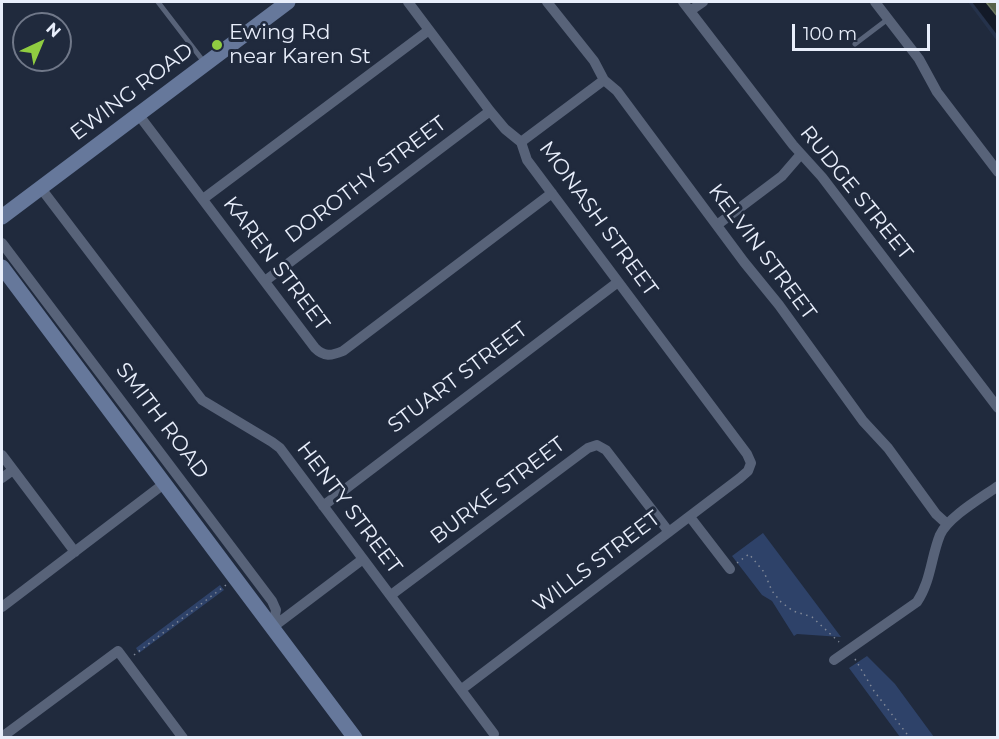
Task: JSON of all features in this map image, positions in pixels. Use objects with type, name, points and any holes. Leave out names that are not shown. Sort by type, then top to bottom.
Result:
[{"type":"street","name":"EWING ROAD","points":[[2,217],[288,2]]},
{"type":"street","name":"MONASH STREET","points":[[408,2],[490,111],[505,129],[521,142],[527,160],[747,454],[751,463]]},
{"type":"street","name":"KELVIN STREET","points":[[548,2],[594,61],[604,80],[617,91],[755,277],[779,305],[863,421],[888,448],[936,514],[947,524]]},
{"type":"street","name":"RUDGE STREET","points":[[683,2],[801,154],[828,184],[998,408]]},
{"type":"street","points":[[690,11],[703,2]]},
{"type":"street","points":[[875,2],[920,59],[938,92],[993,157],[998,172]]},
{"type":"street","points":[[203,199],[429,30]]},
{"type":"street","points":[[521,142],[604,80]]},
{"type":"street","name":"DOROTHY STREET","points":[[265,281],[490,111]]},
{"type":"street","name":"KAREN STREET","points":[[138,114],[320,354],[331,356],[343,351],[552,193]]},
{"type":"street","points":[[717,225],[782,176],[801,154]]},
{"type":"street","name":"HENTY STREET","points":[[40,187],[202,400],[280,448],[494,734]]},
{"type":"street","name":"SMITH ROAD","points":[[2,243],[272,601],[276,610],[273,627]]},
{"type":"street","name":"SMITH ROAD","points":[[2,267],[355,738]]},
{"type":"street","name":"STUART STREET","points":[[323,506],[618,282]]},
{"type":"street","name":"BURKE STREET","points":[[391,595],[588,448],[597,446],[606,450],[669,532]]},
{"type":"street","points":[[2,455],[75,552]]},
{"type":"street","name":"WILLS STREET","points":[[462,689],[690,517],[748,471],[751,463]]},
{"type":"street","points":[[2,478],[13,470]]},
{"type":"street","points":[[2,607],[165,483]]},
{"type":"street","points":[[834,660],[917,602],[925,590],[941,534],[947,524],[998,486]]},
{"type":"street","points":[[690,517],[730,569]]},
{"type":"street","points":[[273,627],[363,559]]},
{"type":"street","points":[[2,737],[118,651],[183,738]]},
{"type":"lane","points":[[159,2],[205,63]]},
{"type":"lane","points":[[855,44],[888,19]]},
{"type":"path","points":[[730,569],[749,554],[764,572],[772,591],[781,602],[793,611],[812,617],[849,651],[874,691],[910,738]]},
{"type":"path","points":[[126,661],[227,584]]},
{"type":"shaded area","points":[[968,2],[997,2],[997,41]]},
{"type":"shaded area","points":[[763,533],[841,637],[797,634],[794,636],[772,601],[762,595],[732,556]]},
{"type":"shaded area","points":[[220,585],[224,590],[139,653],[136,648]]},
{"type":"shaded area","points":[[867,656],[895,684],[934,737],[900,737],[849,668]]},
{"type":"building","points":[[986,2],[998,2],[998,17]]},
{"type":"place","name":"Ewing Rd near Karen St","points":[[217,45]]}]
